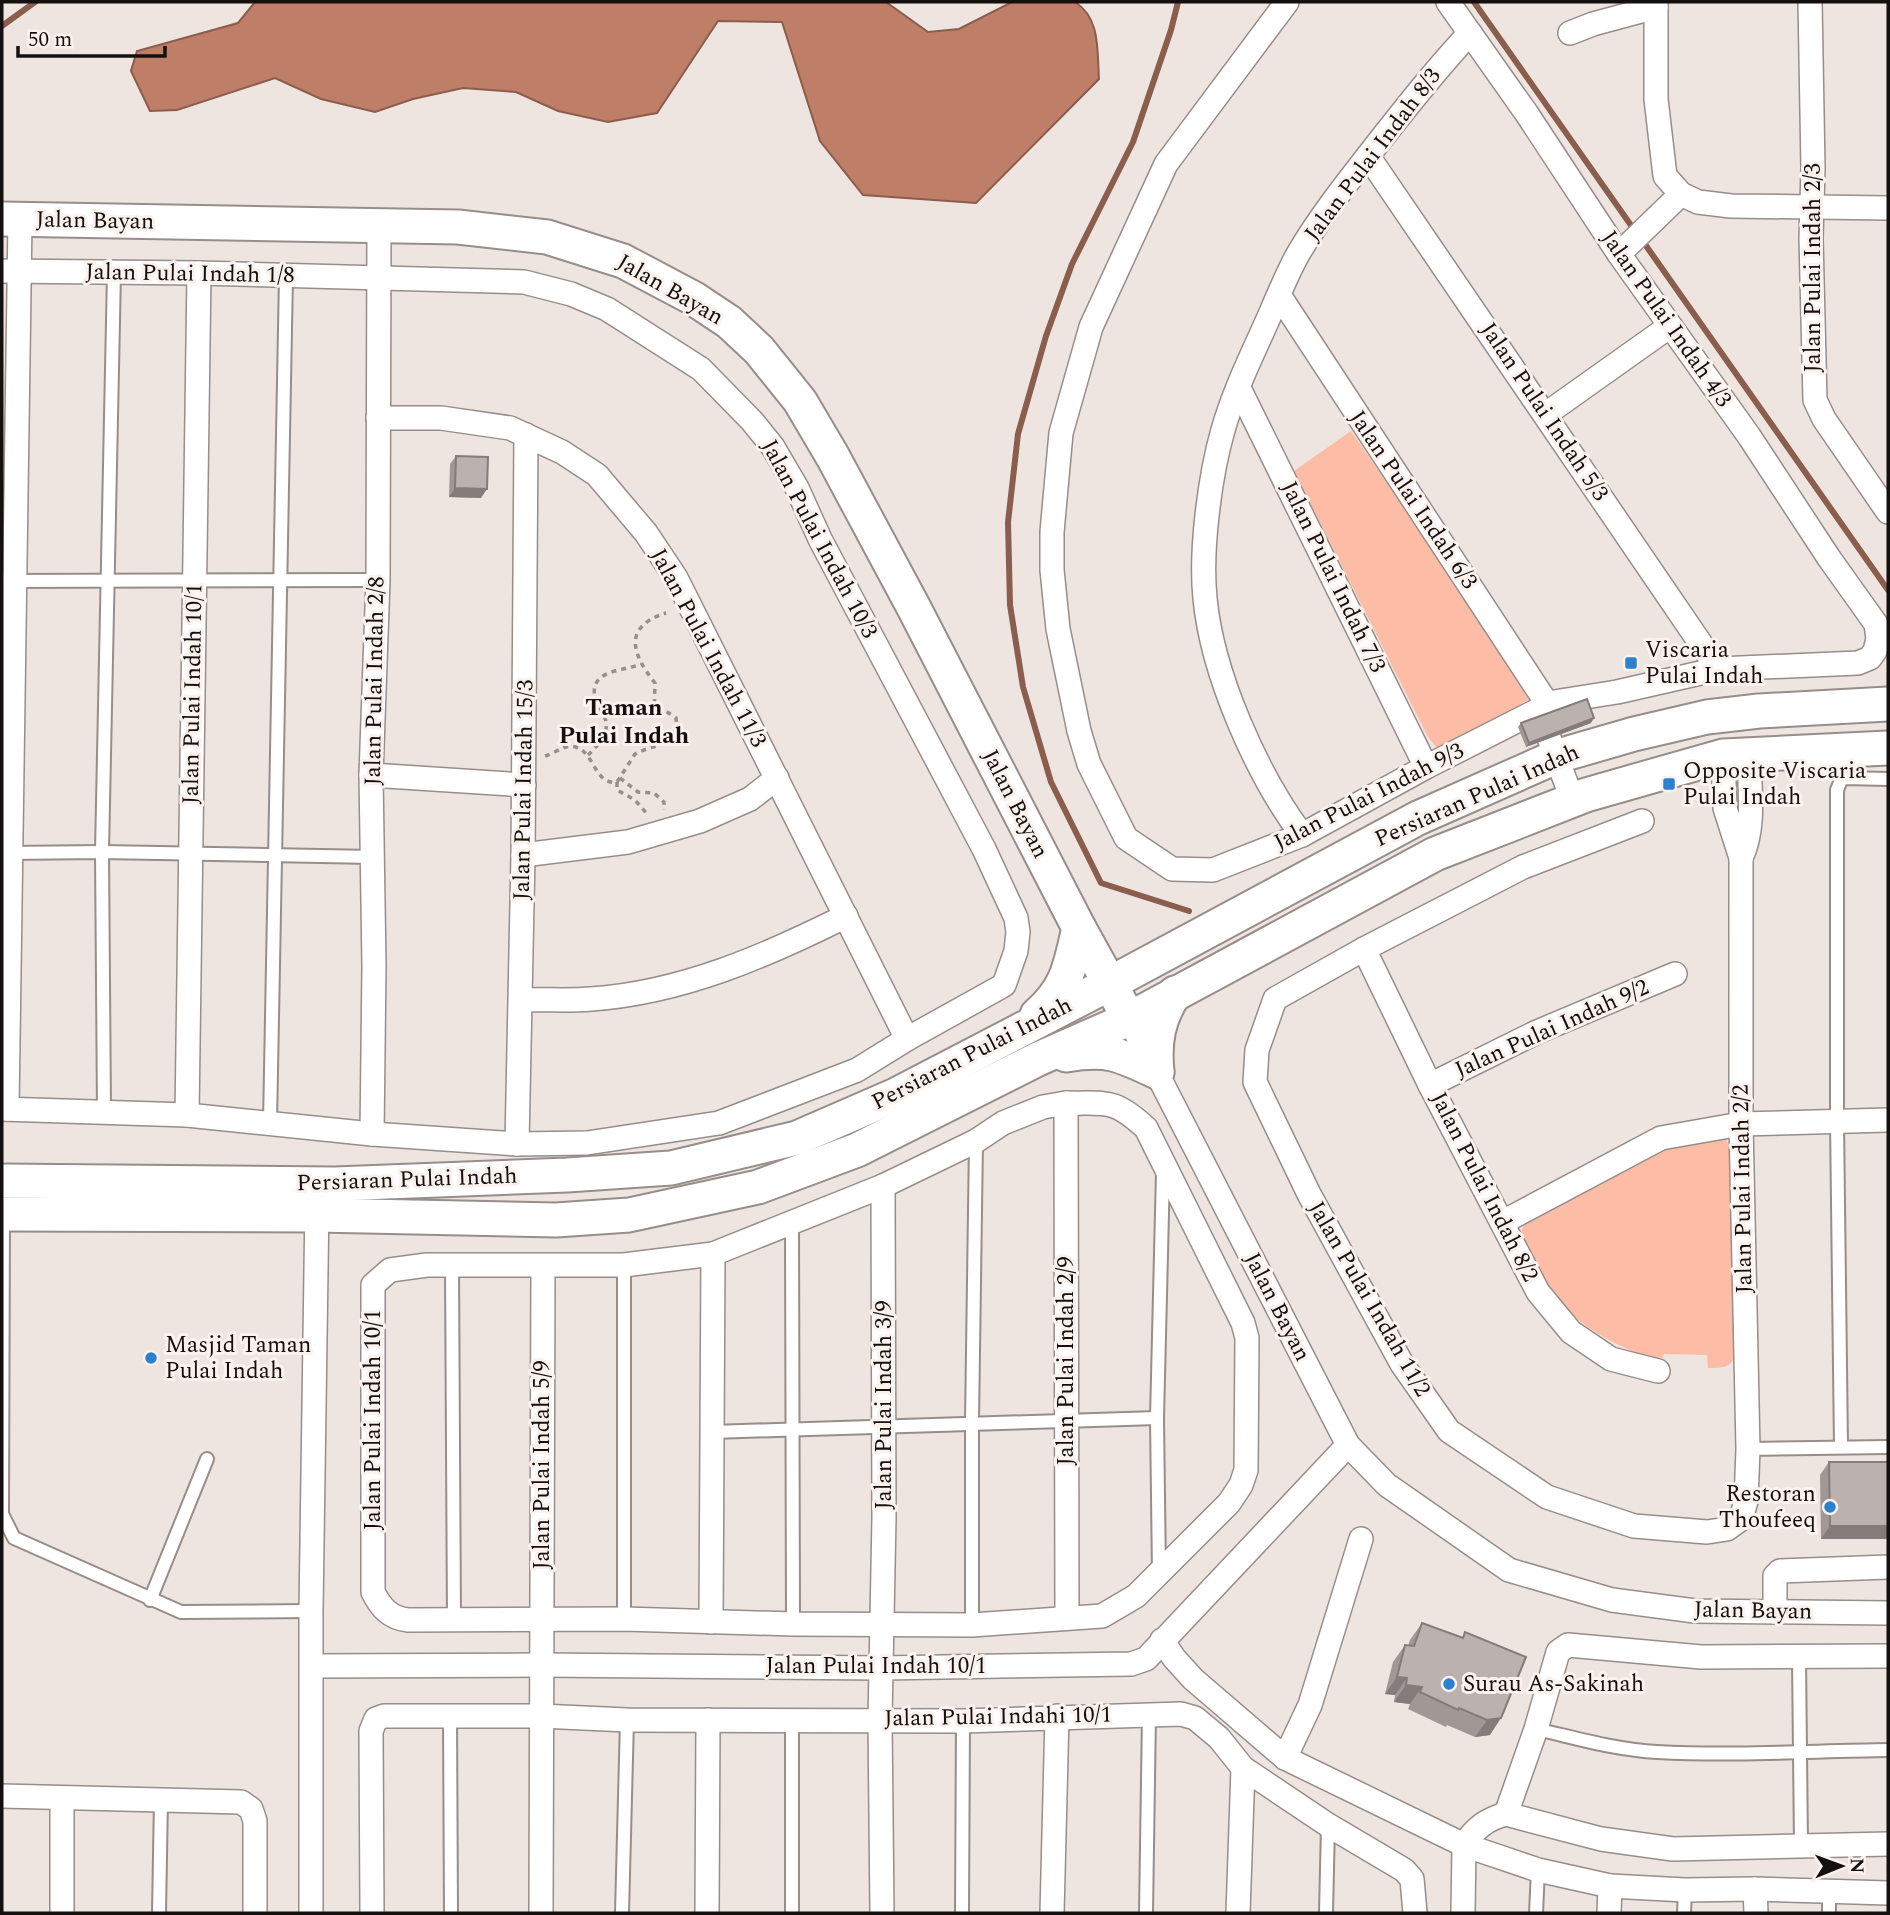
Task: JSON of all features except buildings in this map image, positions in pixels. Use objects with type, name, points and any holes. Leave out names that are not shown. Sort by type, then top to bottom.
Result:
[{"type":"main road","name":"Jalan Bayan","points":[[11,220],[458,227],[520,232],[595,250],[624,261],[693,298],[729,323],[759,350],[800,401],[833,457],[1129,1019]]},
{"type":"main road","name":"Persiaran Pulai Indah","points":[[3,1214],[317,1199],[671,1168],[797,1138],[896,1095],[1418,818],[1556,728],[1634,734],[1707,717],[1759,711],[1888,704]]},
{"type":"main road","name":"Persiaran Pulai Indah","points":[[2,1181],[317,1199],[556,1220],[629,1215],[745,1190],[857,1150],[1038,1059],[1129,1019],[1435,854],[1580,798],[1736,755],[1888,748]]},
{"type":"main road","points":[[1020,1030],[1053,1002],[1065,983],[1079,928],[1091,939],[1116,953],[1158,958]]},
{"type":"main road","points":[[1038,1059],[1088,1051],[1106,1051],[1124,1056],[1157,1072],[1157,1031],[1175,993]]},
{"type":"street","name":"Jalan Pulai Indah 9/3","points":[[1287,2],[1166,164],[1091,327],[1061,433],[1052,532],[1052,570],[1058,629],[1088,764],[1126,838],[1172,869],[1213,870],[1302,835],[1426,766],[1556,728],[1617,692],[1718,669],[1857,663],[1870,657],[1875,651],[1878,639]]},
{"type":"street","name":"Jalan Pulai Indah 4/3","points":[[1448,2],[1876,624],[1878,639]]},
{"type":"street","name":"Jalan Pulai Indah 2/3","points":[[1810,2],[1815,400],[1824,419],[1888,512]]},
{"type":"street","points":[[1570,33],[1656,4],[1656,99],[1665,176],[1681,194],[1698,202],[1731,206],[1888,208]]},
{"type":"street","name":"Jalan Pulai Indah 8/3","points":[[1302,835],[1282,807],[1242,727],[1219,667],[1205,597],[1206,539],[1211,488],[1223,429],[1279,295],[1297,257],[1324,213],[1437,69],[1470,33]]},
{"type":"street","name":"Jalan Pulai Indah 5/3","points":[[1368,156],[1718,669]]},
{"type":"street","points":[[1622,252],[1681,194]]},
{"type":"street","points":[[11,220],[5,1109],[187,1115],[372,1134],[517,1144],[587,1143],[719,1123],[857,1070],[907,1038]]},
{"type":"street","name":"Jalan Pulai Indah 2/8","points":[[372,1134],[374,857],[371,775],[378,580],[379,227]]},
{"type":"street","name":"Jalan Pulai Indah 1/8","points":[[10,272],[379,277]]},
{"type":"street","name":"Jalan Pulai Indah 10/1","points":[[187,1115],[199,273]]},
{"type":"street","name":"Jalan Pulai Indah 10/3","points":[[379,277],[524,282],[571,294],[607,309],[701,369],[752,421],[773,447],[984,849],[1016,918],[1016,951],[1003,985],[907,1038]]},
{"type":"street","name":"Jalan Pulai Indah 6/3","points":[[1279,295],[1556,728],[1580,798]]},
{"type":"street","points":[[1546,414],[1670,326]]},
{"type":"street","name":"Jalan Pulai Indah 7/3","points":[[1239,387],[1426,766]]},
{"type":"street","name":"Jalan Pulai Indah 11/3","points":[[378,418],[441,418],[510,428],[562,452],[597,475],[646,533],[676,578],[907,1038]]},
{"type":"street","name":"Jalan Pulai Indah 15/3","points":[[517,1144],[524,785],[526,435]]},
{"type":"street","name":"Jalan Pulai Indah 2/2","points":[[1736,755],[1750,824],[1741,858],[1741,1124],[1748,1449],[1746,1502],[1741,1519]]},
{"type":"street","points":[[371,775],[524,785]]},
{"type":"street","points":[[523,855],[628,842],[700,821],[750,799],[776,778]]},
{"type":"street","name":"Jalan Pulai Indah 11/2","points":[[1642,821],[1523,867],[1364,949],[1275,999],[1257,1051],[1255,1082],[1309,1194],[1402,1364],[1449,1431],[1547,1497],[1634,1526],[1707,1532],[1727,1529],[1741,1519]]},
{"type":"street","points":[[521,1000],[592,999],[674,986],[778,950],[846,916]]},
{"type":"street","name":"Jalan Pulai Indah 8/2","points":[[1364,949],[1430,1085],[1538,1292],[1571,1332],[1611,1359],[1658,1371]]},
{"type":"street","name":"Jalan Pulai Indah 9/2","points":[[1430,1085],[1537,1032],[1675,975]]},
{"type":"street","name":"Jalan Bayan","points":[[1129,1019],[1348,1445],[1387,1485],[1509,1570],[1612,1600],[1695,1611],[1888,1613]]},
{"type":"street","name":"Jalan Pulai Indah 10/1","points":[[1159,1574],[1136,1596],[1102,1616],[972,1625],[624,1619],[400,1619],[380,1606],[373,1592],[373,1285],[390,1270],[427,1265],[624,1265],[713,1254],[883,1185],[976,1141],[1003,1123],[1043,1107],[1066,1103],[1112,1104],[1127,1111],[1146,1128],[1163,1162]]},
{"type":"street","name":"Jalan Pulai Indah 2/9","points":[[1066,1103],[1067,1618]]},
{"type":"street","points":[[1503,1222],[1661,1138],[1741,1124],[1888,1120]]},
{"type":"street","points":[[1159,1574],[1229,1503],[1247,1470],[1247,1338],[1243,1322],[1163,1162]]},
{"type":"street","name":"Jalan Pulai Indah 3/9","points":[[882,1913],[880,1720],[883,1625],[883,1185]]},
{"type":"street","points":[[311,1913],[311,1611],[317,1199]]},
{"type":"street","points":[[711,1622],[713,1254]]},
{"type":"street","name":"Jalan Pulai Indah 5/9","points":[[541,1913],[543,1266]]},
{"type":"street","name":"Jalan Pulai Indah 10/1","points":[[312,1667],[541,1665],[881,1668],[1131,1664],[1146,1659],[1348,1445]]},
{"type":"street","points":[[1285,1758],[1310,1705],[1361,1539]]},
{"type":"street","points":[[1775,1612],[1775,1576],[1780,1571],[1888,1567]]},
{"type":"street","points":[[1162,1640],[1193,1679],[1285,1758],[1464,1845],[1538,1870],[1684,1902],[1755,1889],[1829,1903],[1888,1893]]},
{"type":"street","points":[[1506,1814],[1536,1729],[1558,1652],[1568,1645],[1701,1657],[1888,1656]]},
{"type":"street","name":"Jalan Pulai Indahi 10/1","points":[[372,1913],[371,1731],[376,1719],[384,1716],[963,1721],[1149,1714],[1181,1714],[1195,1718],[1219,1738],[1242,1768],[1328,1825],[1404,1870],[1412,1879],[1415,1913]]},
{"type":"street","points":[[1052,1913],[1057,1716]]},
{"type":"street","points":[[707,1913],[708,1720]]},
{"type":"street","points":[[1238,1913],[1242,1768]]},
{"type":"street","points":[[2,1796],[240,1802],[251,1809],[256,1835],[255,1913]]},
{"type":"street","points":[[62,1798],[62,1913]]},
{"type":"street","points":[[1463,1913],[1464,1845],[1481,1825],[1493,1817],[1506,1814],[1601,1839],[1673,1849],[1888,1844]]},
{"type":"street","points":[[1609,1913],[1610,1886]]},
{"type":"street","points":[[1755,1889],[1756,1913]]},
{"type":"lane","points":[[104,1111],[102,852],[114,273]]},
{"type":"lane","points":[[271,1124],[286,276]]},
{"type":"lane","points":[[8,581],[378,580]]},
{"type":"lane","points":[[1841,1447],[1837,790],[1841,780],[1846,778],[1888,779]]},
{"type":"lane","points":[[7,854],[102,852],[374,857]]},
{"type":"lane","points":[[972,1625],[976,1141]]},
{"type":"lane","points":[[1159,1574],[1157,1418],[1163,1162]]},
{"type":"lane","points":[[3,1214],[2,1514],[14,1538],[181,1612],[311,1611]]},
{"type":"lane","points":[[792,1224],[793,1624]]},
{"type":"lane","points":[[624,1265],[624,1619]]},
{"type":"lane","points":[[452,1267],[454,1621]]},
{"type":"lane","points":[[712,1432],[1157,1418]]},
{"type":"lane","points":[[1748,1449],[1888,1447]]},
{"type":"lane","points":[[150,1600],[207,1459]]},
{"type":"lane","points":[[1799,1657],[1801,1846]]},
{"type":"lane","points":[[1146,1913],[1149,1714]]},
{"type":"lane","points":[[450,1715],[451,1913]]},
{"type":"lane","points":[[622,1913],[627,1720]]},
{"type":"lane","points":[[792,1720],[792,1913]]},
{"type":"lane","points":[[962,1913],[963,1721]]},
{"type":"lane","points":[[1536,1729],[1604,1745],[1655,1752],[1888,1750]]},
{"type":"lane","points":[[159,1913],[161,1799]]},
{"type":"lane","points":[[1326,1913],[1328,1825]]},
{"type":"lane","points":[[1536,1913],[1538,1870]]},
{"type":"path","points":[[649,817],[635,800],[617,790],[618,780],[635,754],[658,747],[677,728],[676,718],[655,706],[655,683],[641,664],[634,645],[636,636],[651,619],[666,613]]},
{"type":"path","points":[[588,755],[594,750],[606,728],[606,721],[595,697],[596,684],[606,674],[641,664]]},
{"type":"path","points":[[537,757],[567,747],[580,749],[588,755],[597,774],[611,783],[618,780]]},
{"type":"path","points":[[618,780],[638,792],[654,793],[660,798],[665,806],[659,815]]},
{"type":"shaded area","points":[[255,2],[886,2],[928,32],[959,29],[1012,2],[1075,2],[1089,17],[1093,26],[1099,79],[976,203],[863,195],[820,141],[782,22],[718,21],[657,113],[608,122],[558,111],[516,92],[463,88],[413,99],[375,112],[321,99],[275,78],[177,110],[150,111],[131,71],[137,51],[238,23]]},
{"type":"shaded area","points":[[1351,431],[1534,696],[1521,704],[1524,711],[1443,750],[1435,746],[1428,737],[1294,471]]},
{"type":"shaded area","points":[[1723,1135],[1730,1147],[1732,1362],[1726,1366],[1708,1368],[1707,1355],[1664,1354],[1656,1360],[1622,1347],[1575,1318],[1550,1291],[1527,1255],[1521,1232],[1525,1221],[1672,1143]]},
{"type":"waterway","points":[[2,26],[35,2]]},
{"type":"waterway","points":[[1178,2],[1133,142],[1072,264],[1046,336],[1018,434],[1008,522],[1010,605],[1023,687],[1051,782],[1101,883],[1189,911]]},
{"type":"waterway","points":[[1474,2],[1635,231]]},
{"type":"waterway","points":[[1642,240],[1888,590]]},
{"type":"place","name":"Viscaria Pulai Indah","points":[[1631,663]]},
{"type":"place","name":"Opposite Viscaria Pulai Indah","points":[[1669,784]]},
{"type":"place","name":"Masjid Taman Pulai Indah","points":[[151,1358]]},
{"type":"place","name":"Restoran Thoufeeq","points":[[1830,1507]]},
{"type":"place","name":"Surau As-Sakinah","points":[[1449,1684]]},
{"type":"district","name":"Taman Pulai Indah","points":[[624,722]]}]
